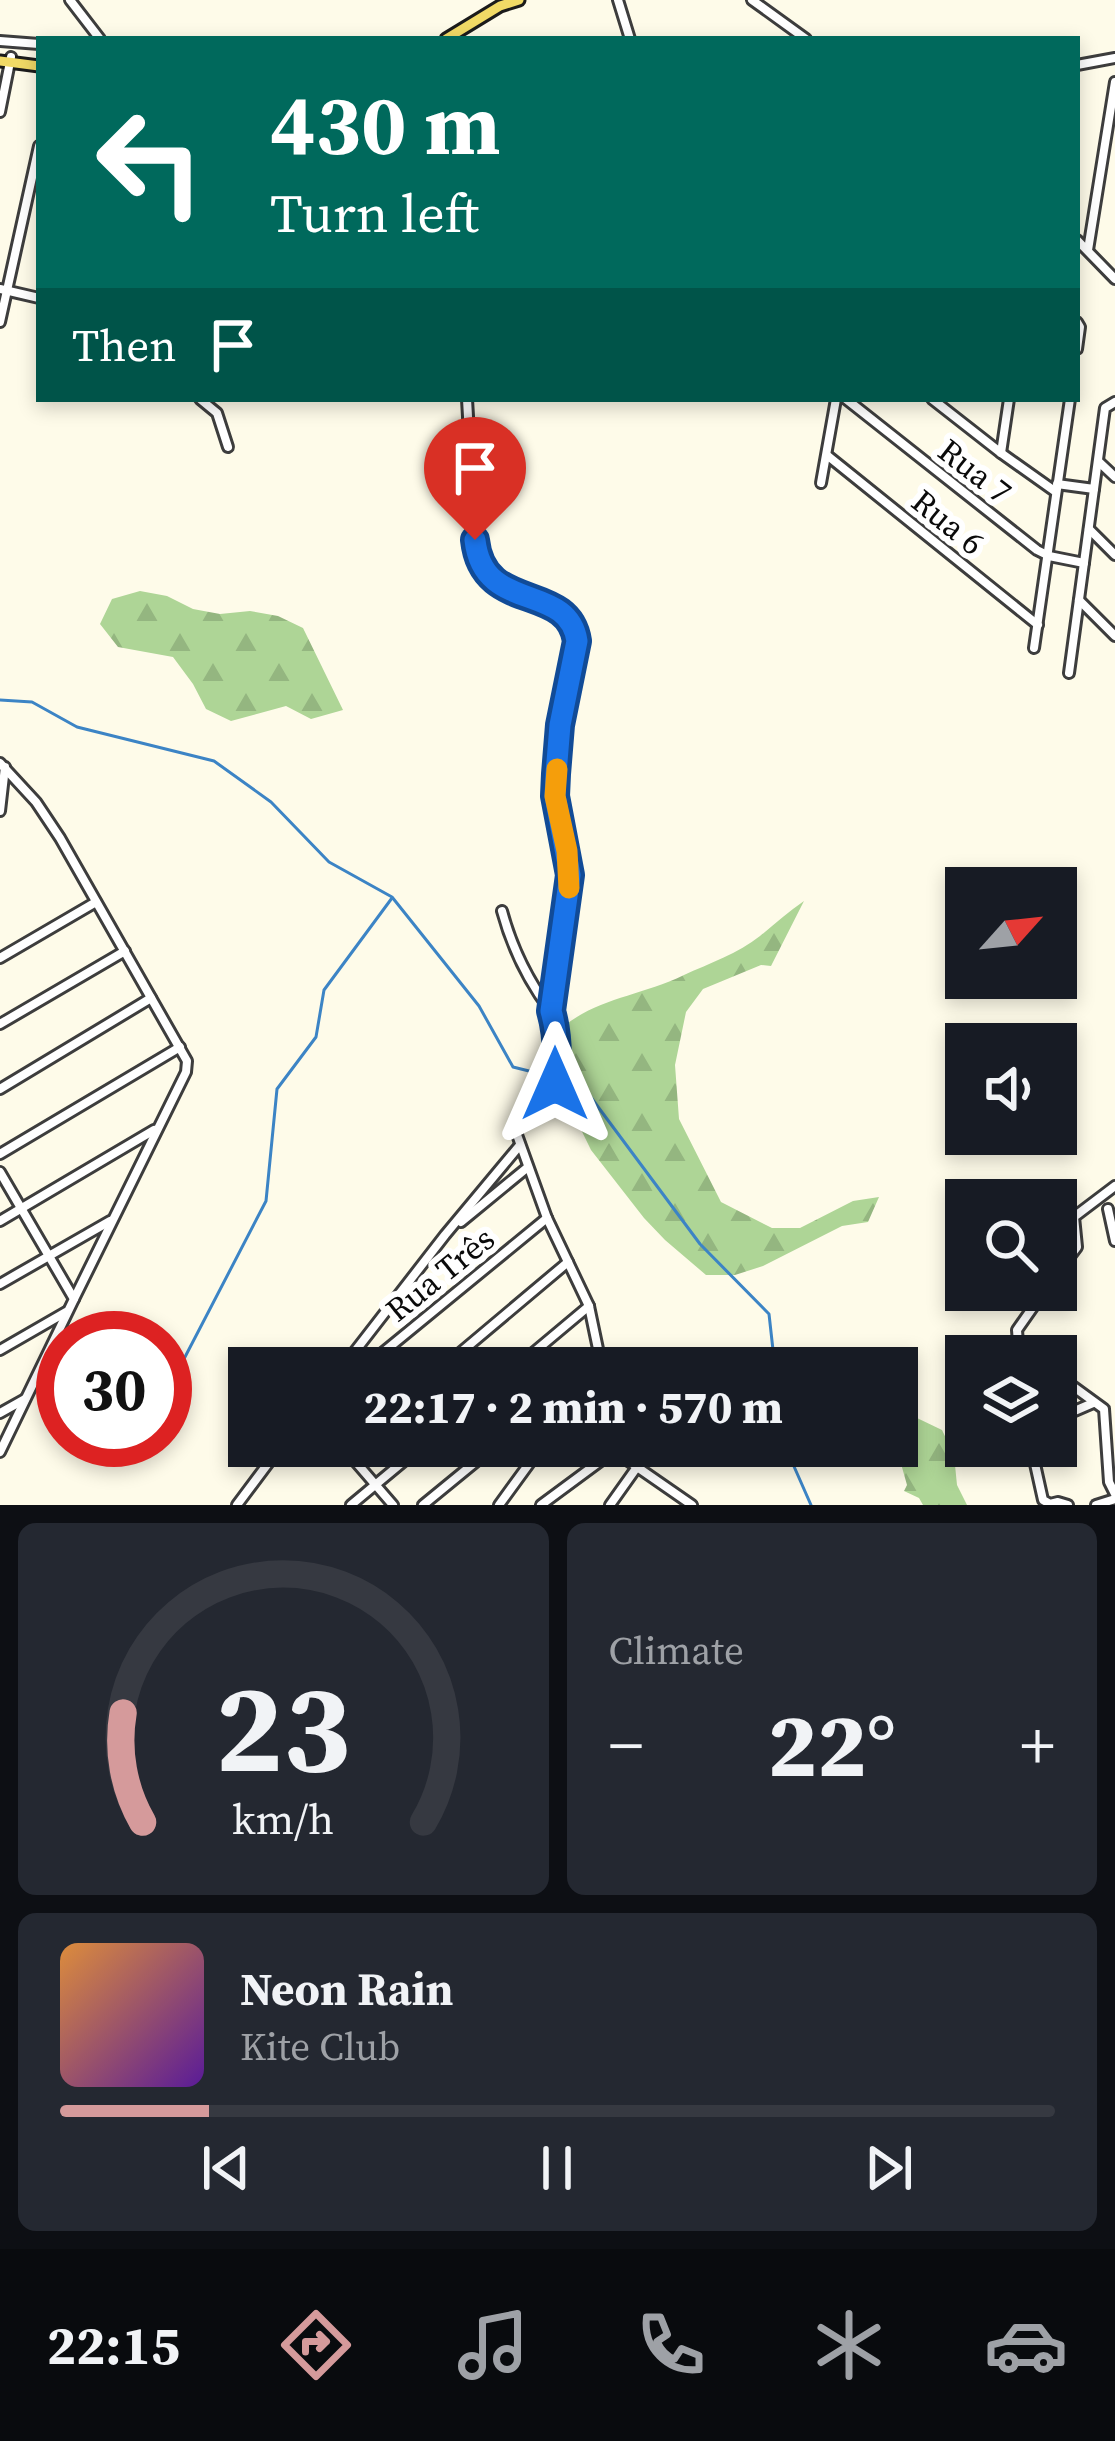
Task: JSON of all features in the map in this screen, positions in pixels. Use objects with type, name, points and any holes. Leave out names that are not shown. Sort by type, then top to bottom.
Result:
[{"type":"main road","points":[[450,36],[519,0]]},
{"type":"main road","points":[[6,59],[36,63]]},
{"type":"street","points":[[70,0],[98,36]]},
{"type":"street","points":[[618,0],[629,36]]},
{"type":"street","points":[[752,0],[802,36]]},
{"type":"street","points":[[469,23],[472,36]]},
{"type":"street","points":[[790,27],[794,36]]},
{"type":"street","points":[[0,41],[36,44]]},
{"type":"street","points":[[1080,64],[1115,58]]},
{"type":"street","points":[[0,112],[6,59]]},
{"type":"street","points":[[1088,250],[1115,82]]},
{"type":"street","points":[[0,322],[36,158]]},
{"type":"street","points":[[1080,242],[1115,279]]},
{"type":"street","points":[[4,290],[36,297]]},
{"type":"street","points":[[204,402],[222,422],[228,447]]},
{"type":"street","points":[[467,402],[475,540],[482,569],[505,588],[550,605],[568,618],[577,641],[560,725],[556,774],[555,796],[570,875],[551,1011]]},
{"type":"street","points":[[821,483],[836,402]]},
{"type":"street","name":"Rua 7","points":[[850,402],[1025,542],[1049,556],[1084,563]]},
{"type":"street","points":[[936,402],[1056,488],[1094,488]]},
{"type":"street","points":[[949,412],[951,402]]},
{"type":"street","points":[[1001,453],[1009,402]]},
{"type":"street","points":[[1034,648],[1070,402]]},
{"type":"street","points":[[1069,673],[1105,408],[1115,402]]},
{"type":"street","name":"Rua 6","points":[[828,456],[1038,625]]},
{"type":"street","points":[[1098,461],[1115,477]]},
{"type":"street","points":[[1089,529],[1115,555]]},
{"type":"street","points":[[1079,600],[1115,636]]},
{"type":"street","points":[[0,812],[3,765]]},
{"type":"street","points":[[0,1452],[70,1310],[72,1295],[186,1072],[187,1061],[36,802],[3,765]]},
{"type":"street","points":[[0,958],[96,902]]},
{"type":"street","points":[[502,911],[510,943],[556,1026],[555,1084],[525,1115],[518,1128],[520,1145],[547,1218],[590,1306],[596,1347]]},
{"type":"street","points":[[0,1024],[124,951]]},
{"type":"street","points":[[0,1089],[151,998]]},
{"type":"street","points":[[0,1154],[180,1047]]},
{"type":"street","points":[[0,1221],[156,1129]]},
{"type":"street","points":[[358,1347],[520,1145]]},
{"type":"street","points":[[446,1234],[529,1167]]},
{"type":"street","points":[[0,1172],[72,1295]]},
{"type":"street","points":[[1077,1214],[1115,1186]]},
{"type":"street","points":[[1108,1208],[1115,1241]]},
{"type":"street","name":"Rua Três","points":[[390,1347],[547,1218]]},
{"type":"street","points":[[0,1284],[112,1220]]},
{"type":"street","points":[[467,1347],[568,1262]]},
{"type":"street","points":[[540,1347],[590,1306]]},
{"type":"street","points":[[0,1350],[70,1310]]},
{"type":"street","points":[[1077,1389],[1104,1409],[1109,1482],[1115,1496],[1096,1505]]},
{"type":"street","points":[[0,1413],[26,1397]]},
{"type":"street","points":[[1077,1410],[1094,1402]]},
{"type":"street","points":[[237,1505],[265,1467]]},
{"type":"street","points":[[362,1467],[393,1505]]},
{"type":"street","points":[[351,1505],[397,1467]]},
{"type":"street","points":[[423,1505],[470,1467]]},
{"type":"street","points":[[500,1504],[527,1467]]},
{"type":"street","points":[[541,1505],[591,1467]]},
{"type":"street","points":[[610,1505],[637,1467],[676,1501],[692,1505]]},
{"type":"street","points":[[1036,1467],[1043,1500],[1068,1505]]},
{"type":"green space","points":[[140,591],[220,614],[250,611],[278,616],[303,628],[343,710],[311,719],[286,706],[231,721],[206,709],[173,657],[118,647],[100,624],[112,599]]},
{"type":"green space","points":[[804,901],[771,966],[761,965],[703,989],[686,1012],[675,1065],[679,1119],[721,1202],[772,1228],[800,1228],[853,1201],[879,1197],[868,1222],[842,1226],[763,1266],[735,1275],[706,1275],[644,1218],[591,1150],[565,1097],[549,1039],[597,1007],[733,953]]},
{"type":"green space","points":[[918,1418],[942,1430],[945,1467],[955,1467],[957,1485],[967,1505],[923,1505],[904,1491],[902,1467],[918,1467]]},
{"type":"waterway","points":[[0,700],[32,702],[77,727],[214,761],[271,802],[329,862],[392,897],[479,1006],[513,1067],[581,1084],[700,1244],[769,1314],[773,1347]]},
{"type":"waterway","points":[[192,1343],[266,1201],[277,1089],[316,1037],[324,990],[392,898]]},
{"type":"waterway","points":[[794,1467],[811,1505]]},
{"type":"slow traffic","points":[[557,769],[555,796],[569,888]]},
{"type":"route","points":[[475,540],[482,569],[491,579],[550,605],[568,618],[577,641],[560,725],[555,796],[570,875],[551,1011],[558,1060],[555,1084]]}]
